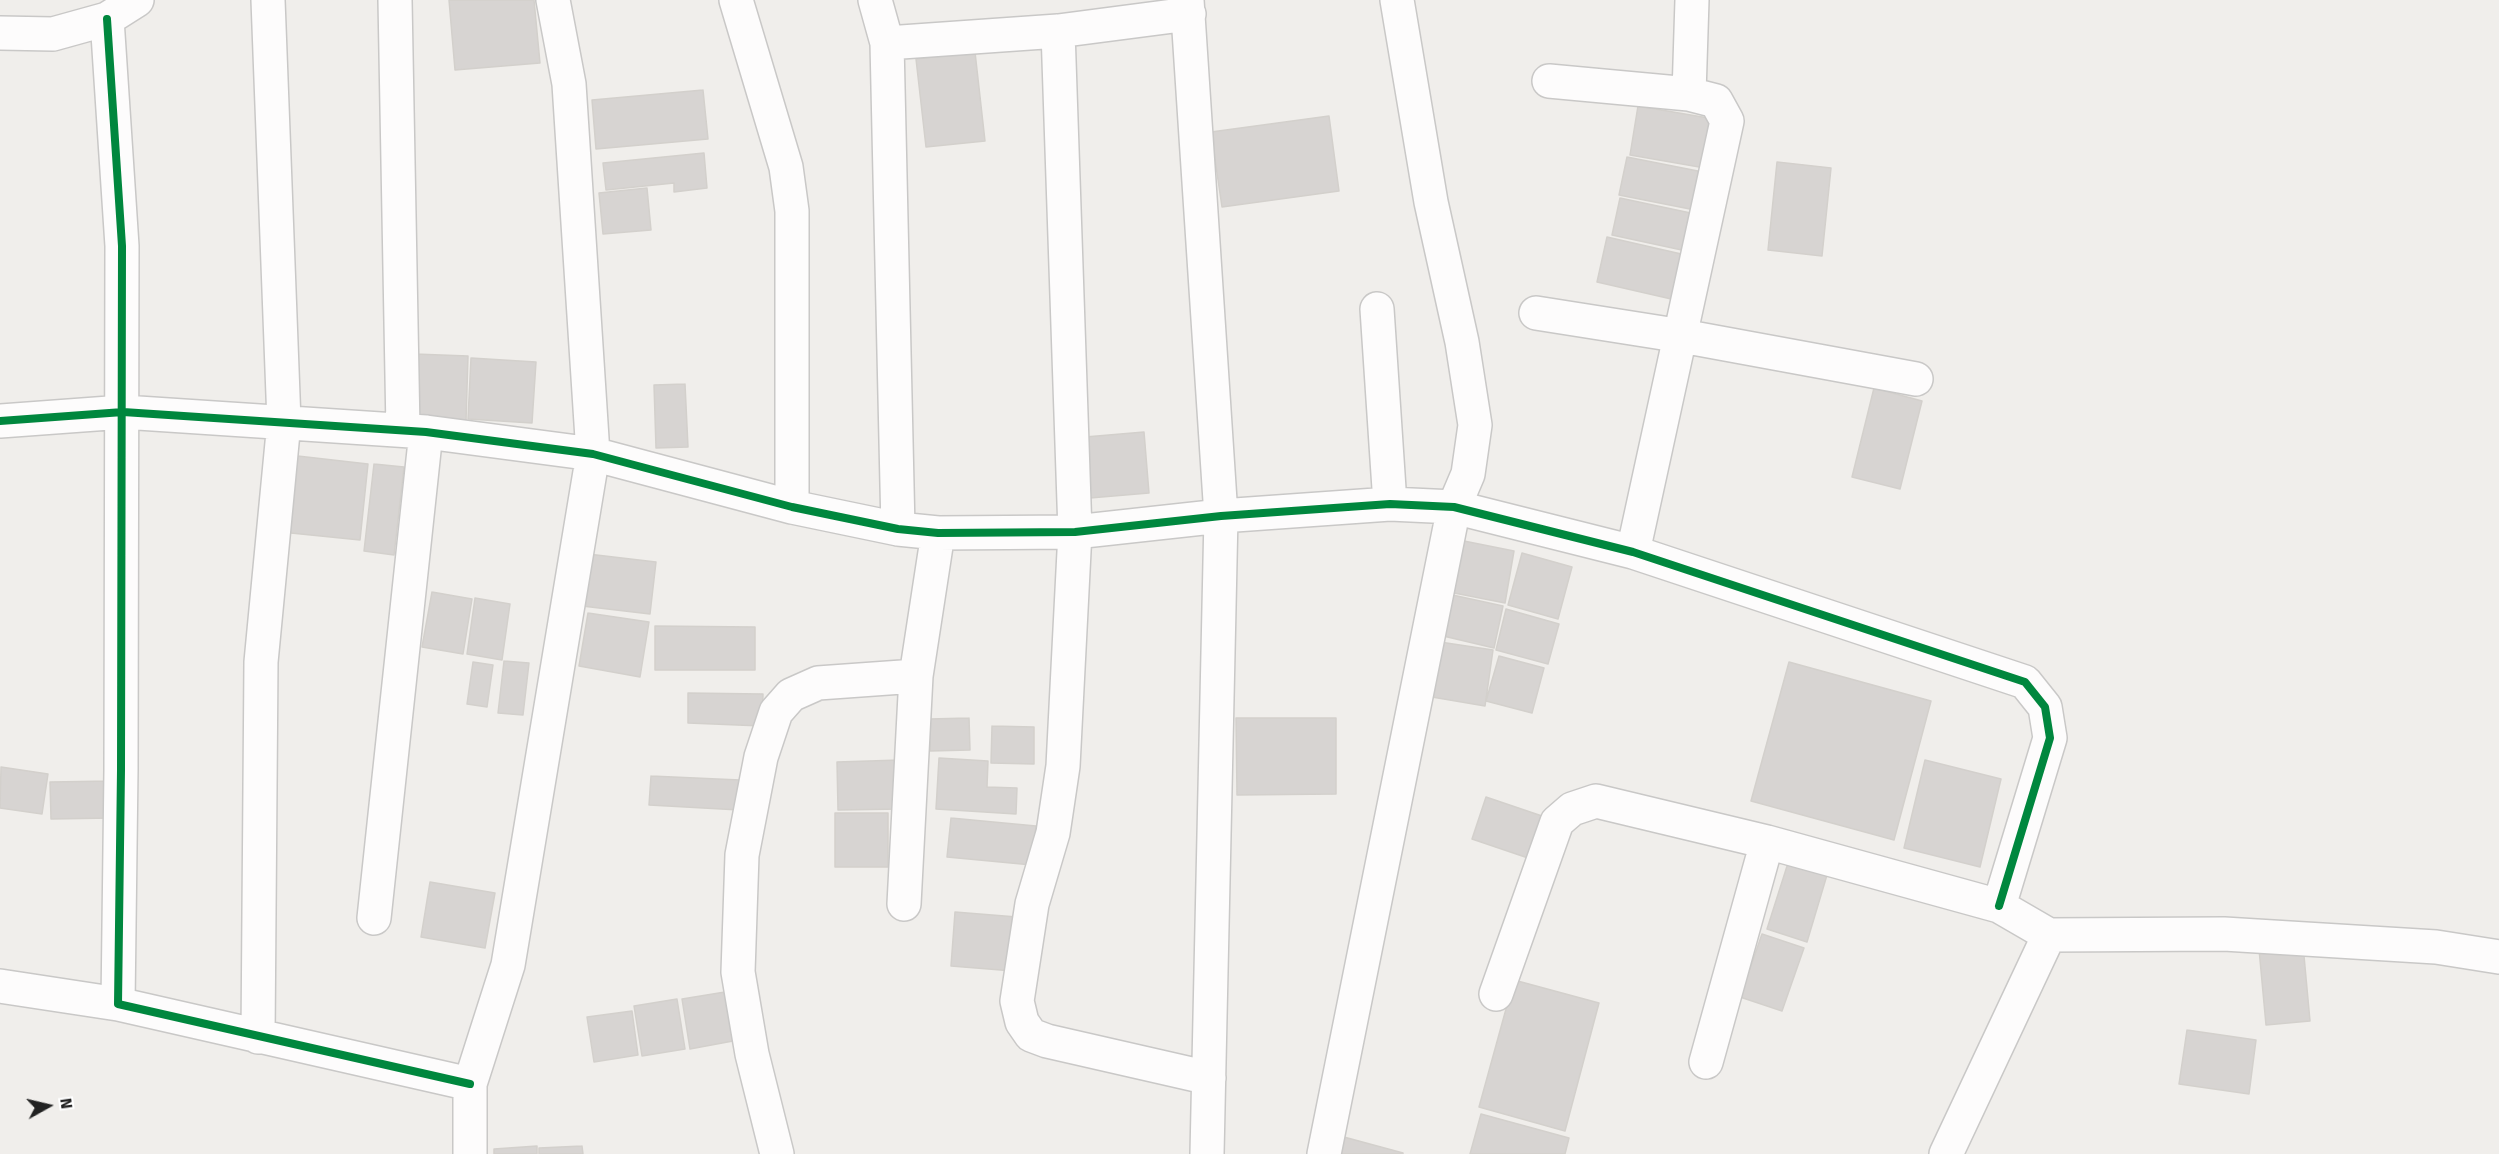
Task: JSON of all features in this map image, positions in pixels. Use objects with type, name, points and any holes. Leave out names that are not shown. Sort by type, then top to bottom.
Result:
[{"type":"street","points":[[0,33],[53,34],[107,19],[137,0]]},
{"type":"street","points":[[258,1037],[261,662],[284,422],[268,0]]},
{"type":"street","points":[[374,918],[414,431],[395,0]]},
{"type":"street","points":[[470,1154],[470,1084],[508,965],[593,454],[569,84],[553,0]]},
{"type":"street","points":[[736,0],[786,167],[792,211],[792,507]]},
{"type":"street","points":[[875,0],[887,44],[898,529]]},
{"type":"street","points":[[1324,1154],[1454,507],[1468,474],[1475,425],[1462,342],[1431,202],[1397,0]]},
{"type":"street","points":[[1689,94],[1692,0]]},
{"type":"street","points":[[887,44],[1058,31],[1188,7],[1221,516],[1207,1154]]},
{"type":"street","points":[[107,19],[122,246],[123,412],[118,1004]]},
{"type":"street","points":[[1058,31],[1075,532],[1063,766],[1053,833],[1032,904],[1017,1001],[1022,1022],[1031,1035],[1047,1041],[1209,1078]]},
{"type":"street","points":[[1549,81],[1689,94],[1716,101],[1727,121],[1682,336],[1633,552]]},
{"type":"street","points":[[1377,309],[1390,504]]},
{"type":"street","points":[[1536,313],[1682,336],[1916,379]]},
{"type":"street","points":[[0,421],[123,412],[414,431],[593,454],[792,507],[898,529],[938,533],[1075,532],[1221,516],[1390,504],[1454,507],[1633,552],[2025,682],[2044,707],[2050,738],[1999,906]]},
{"type":"street","points":[[904,904],[916,676],[938,533]]},
{"type":"street","points":[[777,1154],[752,1054],[738,972],[742,855],[761,758],[776,712],[791,695],[818,683],[916,676]]},
{"type":"street","points":[[1496,994],[1557,822],[1572,809],[1596,801],[1767,842],[1999,906],[2049,935],[2224,934],[2436,947],[2499,957]]},
{"type":"street","points":[[1706,1062],[1767,842]]},
{"type":"street","points":[[1946,1154],[2049,935]]},
{"type":"street","points":[[0,986],[118,1004],[470,1084]]},
{"type":"building","points":[[449,0],[534,0],[540,63],[455,70]]},
{"type":"building","points":[[975,52],[985,141],[926,147],[916,59]]},
{"type":"building","points":[[703,90],[708,139],[596,149],[592,100]]},
{"type":"building","points":[[1638,106],[1714,119],[1705,168],[1630,155]]},
{"type":"building","points":[[1329,116],[1339,191],[1222,207],[1211,132]]},
{"type":"building","points":[[704,153],[707,188],[674,192],[674,183],[606,190],[603,163]]},
{"type":"building","points":[[1627,157],[1708,173],[1700,211],[1619,195]]},
{"type":"building","points":[[1777,162],[1831,168],[1822,256],[1768,250]]},
{"type":"building","points":[[647,188],[651,230],[603,234],[599,193]]},
{"type":"building","points":[[1620,198],[1700,215],[1691,252],[1612,235]]},
{"type":"building","points":[[1607,237],[1690,256],[1680,301],[1597,282]]},
{"type":"building","points":[[415,354],[468,356],[466,421],[412,420]]},
{"type":"building","points":[[471,358],[536,362],[532,423],[468,419]]},
{"type":"building","points":[[685,384],[688,447],[656,448],[654,385]]},
{"type":"building","points":[[1874,388],[1922,401],[1900,489],[1852,477]]},
{"type":"building","points":[[1144,432],[1149,493],[1090,498],[1085,437]]},
{"type":"building","points":[[289,455],[368,464],[360,540],[281,532]]},
{"type":"building","points":[[374,464],[404,467],[394,555],[364,551]]},
{"type":"building","points":[[1454,539],[1514,551],[1505,603],[1444,591]]},
{"type":"building","points":[[1522,553],[1572,567],[1558,619],[1508,605]]},
{"type":"building","points":[[588,554],[656,562],[650,614],[582,606]]},
{"type":"building","points":[[432,592],[472,599],[463,654],[422,647]]},
{"type":"building","points":[[1448,594],[1503,606],[1494,648],[1439,635]]},
{"type":"building","points":[[475,598],[510,604],[502,660],[467,654]]},
{"type":"building","points":[[1506,609],[1559,624],[1548,664],[1496,650]]},
{"type":"building","points":[[588,613],[649,622],[640,677],[579,666]]},
{"type":"building","points":[[655,626],[755,627],[755,670],[655,670]]},
{"type":"building","points":[[1440,642],[1493,650],[1485,706],[1432,697]]},
{"type":"building","points":[[1499,656],[1544,668],[1532,713],[1486,701]]},
{"type":"building","points":[[504,661],[529,663],[523,715],[498,713]]},
{"type":"building","points":[[473,662],[493,665],[487,707],[467,704]]},
{"type":"building","points":[[1789,662],[1931,701],[1894,840],[1751,801]]},
{"type":"building","points":[[688,693],[763,694],[762,726],[688,723]]},
{"type":"building","points":[[969,718],[970,750],[930,751],[929,719]]},
{"type":"building","points":[[1236,718],[1336,718],[1336,794],[1237,795]]},
{"type":"building","points":[[992,726],[1034,727],[1034,764],[991,763]]},
{"type":"building","points":[[939,758],[988,761],[987,787],[1017,788],[1016,814],[936,809]]},
{"type":"building","points":[[900,760],[902,809],[838,810],[837,762]]},
{"type":"building","points":[[1925,760],[2001,779],[1980,867],[1904,848]]},
{"type":"building","points":[[1,767],[48,774],[42,814],[0,808]]},
{"type":"building","points":[[651,776],[740,780],[739,810],[649,805]]},
{"type":"building","points":[[111,781],[112,818],[51,819],[50,782]]},
{"type":"building","points":[[1486,797],[1542,816],[1528,858],[1472,839]]},
{"type":"building","points":[[835,813],[888,813],[888,867],[835,867]]},
{"type":"building","points":[[951,818],[1036,826],[1032,865],[947,857]]},
{"type":"building","points":[[1788,863],[1827,875],[1807,942],[1767,929]]},
{"type":"building","points":[[430,882],[495,893],[485,948],[421,937]]},
{"type":"building","points":[[955,912],[1017,917],[1013,971],[951,966]]},
{"type":"building","points":[[1762,934],[1804,948],[1782,1011],[1740,997]]},
{"type":"building","points":[[2303,945],[2310,1021],[2266,1025],[2259,949]]},
{"type":"building","points":[[1514,980],[1599,1003],[1565,1131],[1479,1107]]},
{"type":"building","points":[[725,992],[733,1041],[690,1049],[682,999]]},
{"type":"building","points":[[677,999],[685,1049],[642,1056],[634,1006]]},
{"type":"building","points":[[632,1011],[638,1055],[594,1062],[587,1017]]},
{"type":"building","points":[[2187,1030],[2256,1040],[2249,1094],[2179,1084]]},
{"type":"building","points":[[1481,1114],[1569,1138],[1565,1154],[1470,1154]]},
{"type":"building","points":[[1344,1137],[1403,1153],[1403,1154],[1339,1154]]},
{"type":"building","points":[[537,1146],[537,1154],[494,1154],[494,1149]]},
{"type":"building","points":[[582,1146],[583,1154],[539,1154],[539,1148]]},
{"type":"cycle path","points":[[107,19],[122,246],[118,1004],[470,1084]]},
{"type":"cycle path","points":[[0,421],[123,412],[426,432],[593,454],[792,507],[898,529],[938,533],[1075,532],[1221,516],[1390,504],[1454,507],[1633,552],[2025,682],[2045,707],[2050,738],[1999,906]]}]
